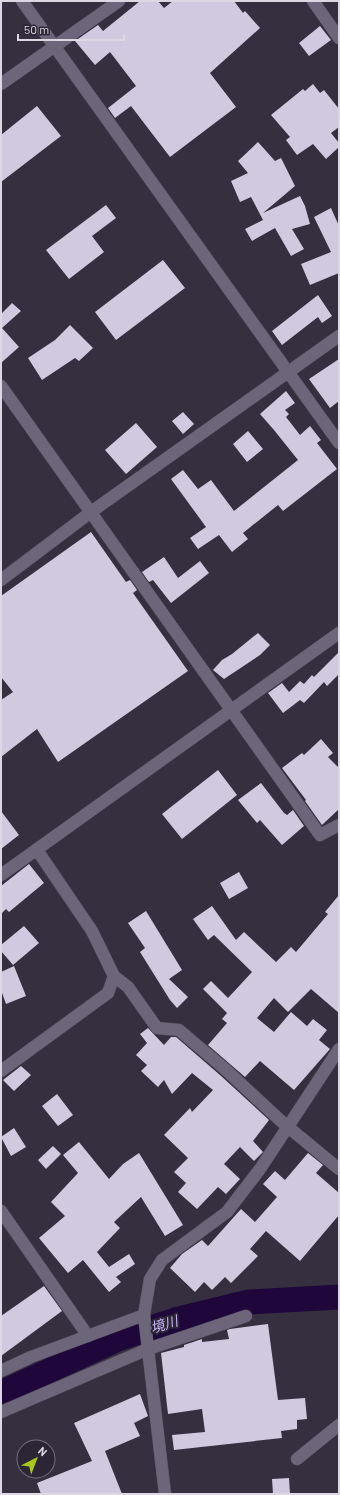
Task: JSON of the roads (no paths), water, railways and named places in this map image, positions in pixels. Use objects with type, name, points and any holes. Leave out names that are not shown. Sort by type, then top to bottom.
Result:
[{"type":"street","points":[[22,1],[288,374],[339,443]]},
{"type":"street","points":[[1,84],[119,1]]},
{"type":"street","points":[[313,1],[339,38]]},
{"type":"street","points":[[1,580],[91,512],[288,374],[339,336]]},
{"type":"street","points":[[1,386],[320,835],[339,825]]},
{"type":"street","points":[[1,875],[232,711],[339,632]]},
{"type":"street","points":[[37,850],[92,930],[114,976],[128,987],[157,1028],[179,1030],[288,1127],[339,1169]]},
{"type":"street","points":[[1,1071],[108,993],[114,976]]},
{"type":"street","points":[[165,1494],[144,1315],[150,1279],[158,1265],[178,1247],[227,1212],[260,1169],[339,1049]]},
{"type":"street","points":[[1,1211],[88,1336]]},
{"type":"street","points":[[1,1372],[31,1357],[144,1315]]},
{"type":"street","points":[[1,1412],[148,1346],[246,1316]]},
{"type":"street","points":[[297,1459],[339,1425]]},
{"type":"waterway","name":"境川","points":[[1,1393],[118,1339],[175,1320],[249,1302],[339,1297]]}]
